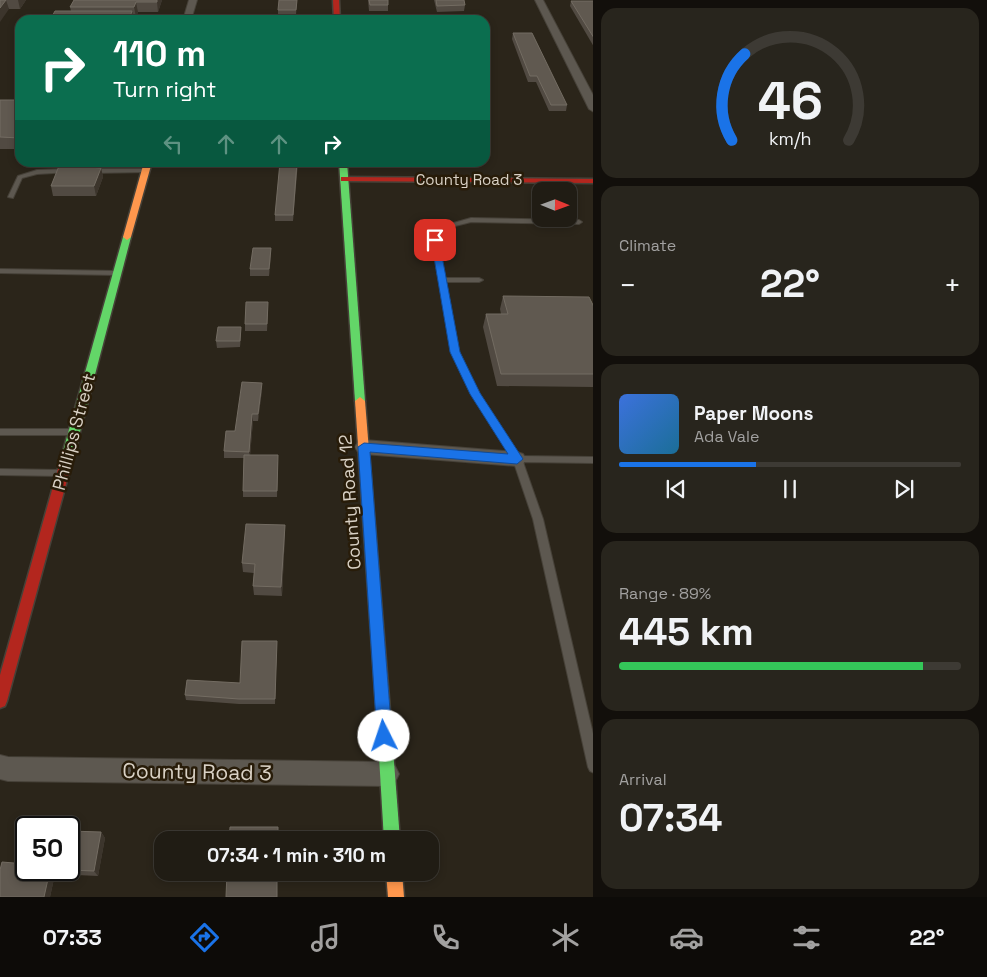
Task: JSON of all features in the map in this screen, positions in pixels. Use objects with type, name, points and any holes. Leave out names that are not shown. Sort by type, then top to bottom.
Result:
[{"type":"street","points":[[189,15],[193,0]]},
{"type":"street","points":[[336,0],[337,15]]},
{"type":"street","points":[[539,0],[593,109]]},
{"type":"street","name":"Phillips Street","points":[[0,701],[5,666],[63,473],[147,167]]},
{"type":"street","name":"County Road 12","points":[[343,167],[391,831]]},
{"type":"street","name":"County Road 3","points":[[344,179],[593,181]]},
{"type":"street","points":[[364,447],[517,459]]},
{"type":"street","name":"County Road 3","points":[[4,768],[387,774]]},
{"type":"street","points":[[395,881],[396,897]]},
{"type":"lane","points":[[11,197],[20,177],[37,172],[147,167]]},
{"type":"lane","points":[[579,222],[471,220],[445,227],[435,240],[455,352],[475,394],[517,459],[538,519],[593,767]]},
{"type":"lane","points":[[0,271],[118,273]]},
{"type":"lane","points":[[442,280],[479,280]]},
{"type":"lane","points":[[0,432],[74,432]]},
{"type":"lane","points":[[517,459],[593,460]]},
{"type":"lane","points":[[0,472],[63,473]]},
{"type":"building","points":[[0,0],[6,0],[0,8]]},
{"type":"building","points":[[74,0],[157,0],[157,2],[136,2],[134,7],[70,7]]},
{"type":"building","points":[[279,0],[297,0],[296,10],[278,10]]},
{"type":"building","points":[[369,0],[388,0],[388,5],[370,5]]},
{"type":"building","points":[[436,0],[464,0],[465,5],[437,6]]},
{"type":"building","points":[[571,1],[593,1],[593,36]]},
{"type":"building","points":[[55,11],[132,11],[131,15],[53,15]]},
{"type":"building","points":[[513,33],[532,33],[567,105],[551,105],[537,76],[530,76]]},
{"type":"building","points":[[0,100],[15,100],[15,138],[0,137]]},
{"type":"building","points":[[59,167],[101,168],[94,186],[51,186]]},
{"type":"building","points":[[280,167],[297,167],[293,215],[275,215]]},
{"type":"building","points":[[253,248],[271,248],[269,269],[250,269]]},
{"type":"building","points":[[503,296],[589,297],[593,305],[593,374],[501,374],[486,314],[508,314]]},
{"type":"building","points":[[246,302],[268,302],[267,324],[245,324]]},
{"type":"building","points":[[218,327],[241,327],[240,341],[216,341]]},
{"type":"building","points":[[242,382],[262,383],[258,414],[252,414],[249,452],[224,451],[226,431],[235,431]]},
{"type":"building","points":[[244,455],[278,455],[277,491],[243,491]]},
{"type":"building","points":[[246,524],[285,525],[281,587],[253,586],[255,564],[242,563]]},
{"type":"building","points":[[242,641],[277,641],[275,699],[239,699],[185,695],[187,680],[240,683]]},
{"type":"building","points":[[230,827],[278,827],[278,831],[230,831]]},
{"type":"building","points":[[80,831],[101,832],[94,871],[80,870]]},
{"type":"building","points":[[2,862],[15,863],[15,881],[48,881],[44,897],[0,897],[0,870]]},
{"type":"building","points":[[227,881],[277,881],[277,897],[226,897]]},
{"type":"traffic: fast","points":[[343,167],[360,401]]},
{"type":"traffic: fast","points":[[69,451],[127,237]]},
{"type":"traffic: fast","points":[[384,723],[391,831]]},
{"type":"traffic: slow","points":[[127,237],[147,167]]},
{"type":"traffic: slow","points":[[360,401],[384,723]]},
{"type":"traffic: slow","points":[[395,881],[396,897]]},
{"type":"traffic: jam","points":[[336,0],[337,15]]},
{"type":"traffic: jam","points":[[344,179],[593,181]]},
{"type":"traffic: jam","points":[[0,701],[69,451]]},
{"type":"route","points":[[384,736],[364,447],[517,459],[475,394],[455,352],[435,240]]}]
